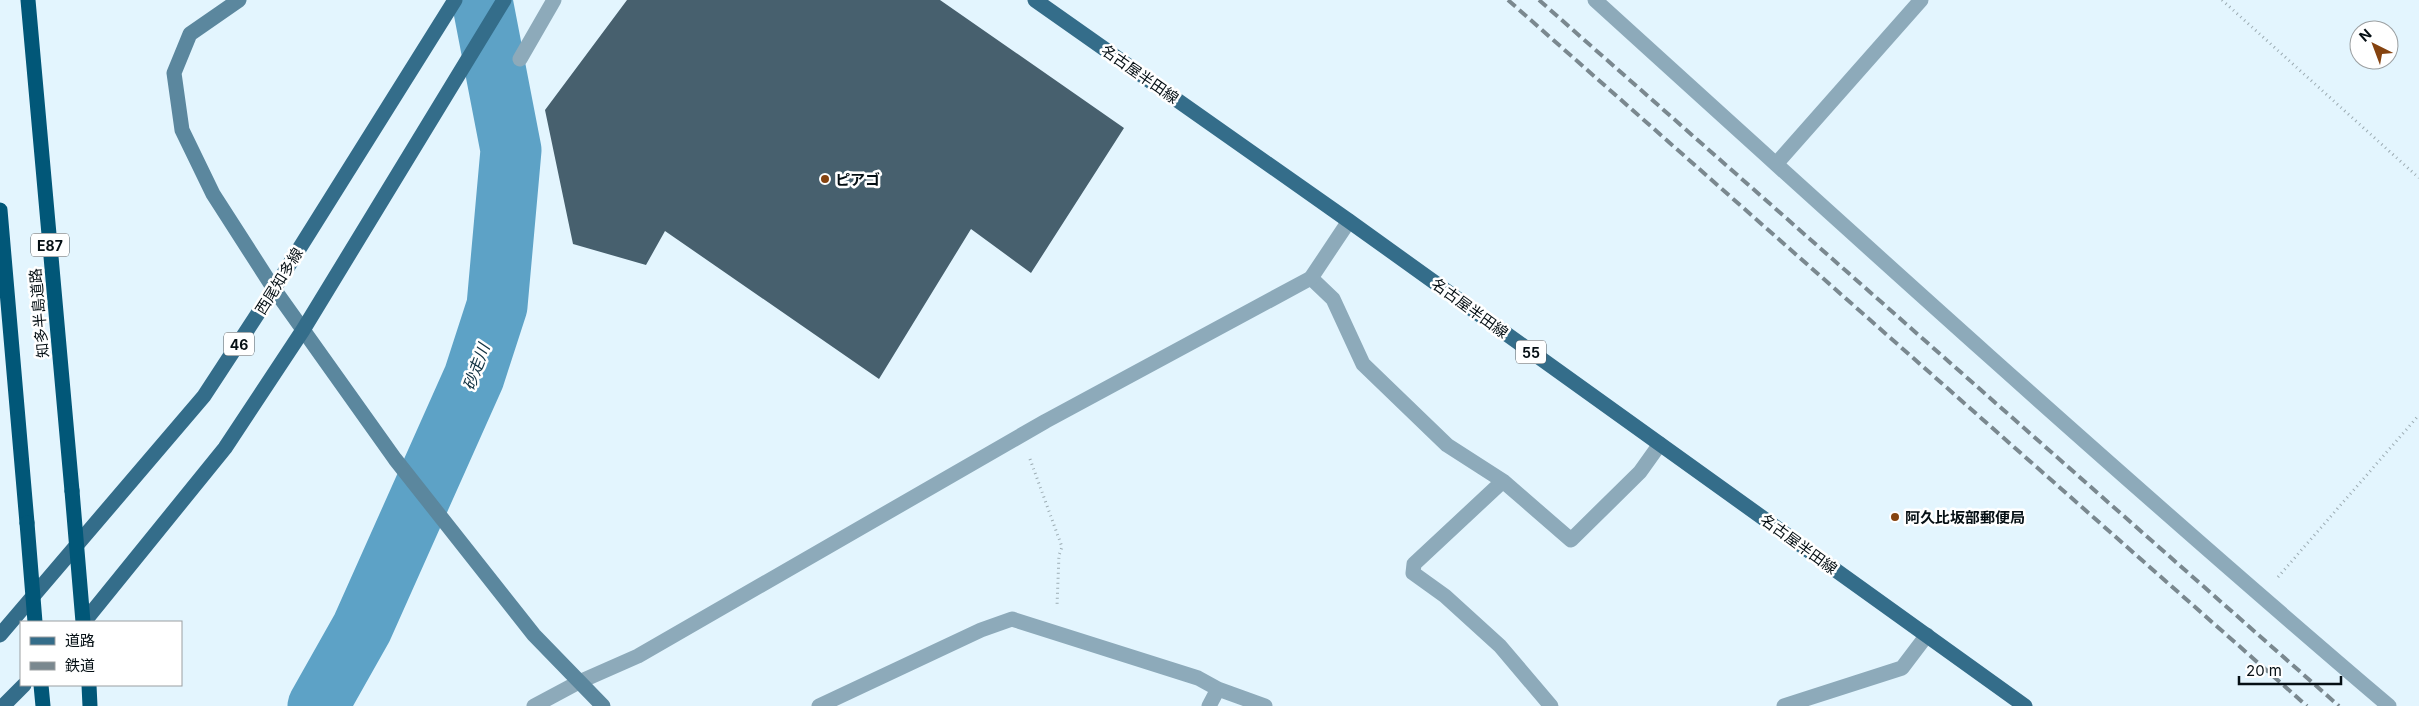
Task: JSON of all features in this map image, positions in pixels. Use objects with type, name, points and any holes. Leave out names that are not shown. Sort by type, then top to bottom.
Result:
[{"type":"highway","name":"知多半島道路","points":[[28,0],[84,621]]},
{"type":"highway","name":"知多半島道路","points":[[0,210],[35,621]]},
{"type":"highway","points":[[41,686],[43,706]]},
{"type":"highway","points":[[89,686],[90,706]]},
{"type":"main road","name":"西尾知多線","points":[[0,635],[204,396],[274,289],[455,0]]},
{"type":"main road","points":[[85,621],[225,448],[303,330],[504,0]]},
{"type":"main road","name":"名古屋半田線","points":[[1035,0],[1349,221],[2025,706]]},
{"type":"main road","points":[[3,706],[23,686]]},
{"type":"street","points":[[239,0],[190,34],[174,73],[182,130],[213,194],[274,289],[395,459],[534,635],[603,706]]},
{"type":"street","points":[[520,59],[554,0]]},
{"type":"street","points":[[1595,0],[2261,597],[2389,706]]},
{"type":"street","points":[[1776,164],[1921,0]]},
{"type":"street","points":[[534,706],[579,682],[638,656],[1021,436],[1312,278],[1349,221]]},
{"type":"street","points":[[1312,278],[1333,298],[1363,364],[1447,445],[1503,481],[1571,540],[1640,472],[1660,444]]},
{"type":"street","points":[[1503,481],[1414,564],[1413,574],[1445,596],[1500,646],[1551,706]]},
{"type":"street","points":[[819,706],[981,630],[1012,619],[1055,634],[1099,645],[1198,678],[1218,690],[1265,706]]},
{"type":"street","points":[[1784,706],[1902,668],[1927,635]]},
{"type":"street","points":[[1209,706],[1218,690]]},
{"type":"path","points":[[2222,0],[2419,178]]},
{"type":"path","points":[[2261,597],[2419,415]]},
{"type":"path","points":[[1021,436],[1062,547],[1059,555],[1055,634]]},
{"type":"building","name":"ピアゴ","points":[[627,0],[940,0],[1124,128],[1031,273],[971,229],[879,379],[665,231],[646,265],[573,244],[545,110]]},
{"type":"waterway","name":"砂走川","points":[[318,706],[362,628],[474,377],[497,306],[511,150],[482,0]]},
{"type":"railway","points":[[1508,0],[2307,706]]},
{"type":"railway","points":[[1539,0],[2339,706]]},
{"type":"place","name":"ピアゴ","points":[[825,179]]},
{"type":"place","name":"阿久比坂部郵便局","points":[[1895,517]]}]
